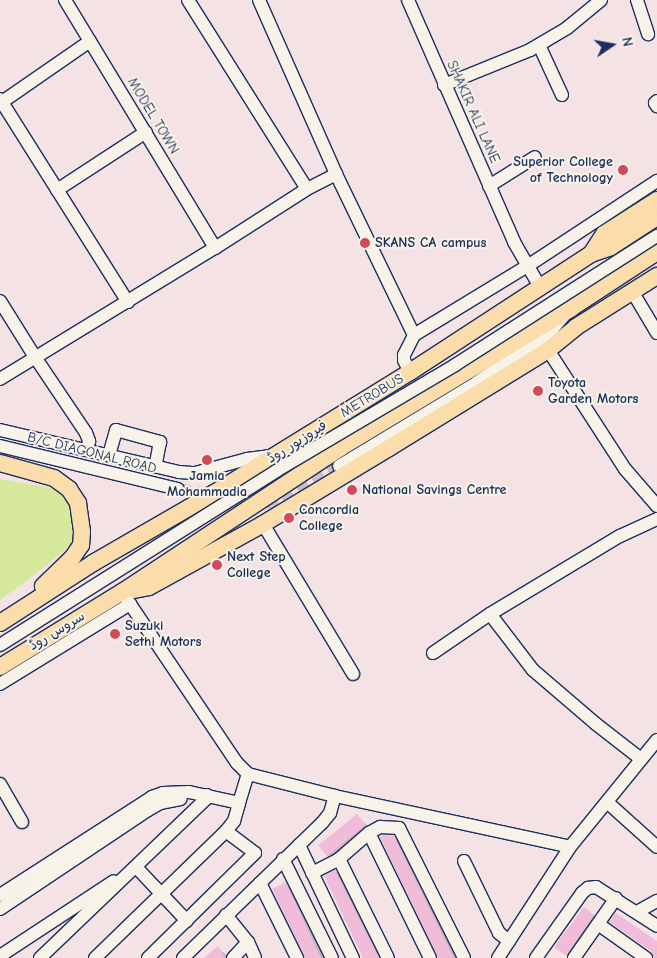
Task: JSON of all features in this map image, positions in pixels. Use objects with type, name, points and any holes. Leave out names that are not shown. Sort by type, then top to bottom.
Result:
[{"type":"main road","name":"فیروزپور روڈ","points":[[590,254],[604,234],[657,200]]},
{"type":"main road","name":"فیروزپور روڈ","points":[[5,619],[93,563],[275,456],[410,372],[590,254],[611,247],[653,226]]},
{"type":"main road","name":"فیروزپور روڈ","points":[[126,598],[340,448],[570,309],[657,252]]},
{"type":"main road","name":"فیروزپور روڈ","points":[[0,667],[263,524],[548,350],[576,327],[657,276]]},
{"type":"main road","points":[[0,463],[54,478],[69,489],[78,503],[82,524],[81,545],[73,558],[5,619]]},
{"type":"street","name":"MODEL TOWN","points":[[65,0],[215,248]]},
{"type":"street","points":[[188,0],[307,189]]},
{"type":"street","points":[[259,0],[336,174],[414,335]]},
{"type":"street","name":"SHAKIR ALI LANE","points":[[408,0],[526,267],[540,288]]},
{"type":"street","points":[[444,85],[539,45],[567,28],[601,0]]},
{"type":"street","points":[[637,0],[648,34]]},
{"type":"street","points":[[90,41],[1,101],[128,302]]},
{"type":"street","points":[[539,45],[562,95]]},
{"type":"street","points":[[657,101],[654,102],[657,106]]},
{"type":"street","points":[[56,190],[146,132]]},
{"type":"street","points":[[489,186],[535,157]]},
{"type":"street","points":[[0,379],[128,302],[307,189],[336,174]]},
{"type":"street","points":[[410,372],[404,360],[404,355],[414,335],[526,267],[657,181]]},
{"type":"street","name":"METROBUS","points":[[0,645],[276,471],[455,365],[653,226]]},
{"type":"street","points":[[632,291],[657,333]]},
{"type":"street","points":[[0,301],[86,433],[88,440],[87,450]]},
{"type":"street","points":[[339,466],[476,383],[549,333],[570,309]]},
{"type":"street","points":[[476,383],[496,374],[576,327]]},
{"type":"street","points":[[548,350],[625,469],[657,506]]},
{"type":"street","points":[[0,430],[179,472],[195,473],[247,459],[275,456]]},
{"type":"street","points":[[109,455],[116,430],[160,442],[155,467]]},
{"type":"street","name":"B/C DIAGONAL ROAD","points":[[0,446],[178,489]]},
{"type":"street","points":[[433,653],[490,614],[620,536],[657,519]]},
{"type":"street","points":[[263,524],[353,674]]},
{"type":"street","points":[[126,598],[237,764],[248,774],[335,796],[570,847]]},
{"type":"street","name":"سروس روڈ","points":[[0,684],[126,598]]},
{"type":"street","points":[[490,614],[533,670],[596,724],[641,759]]},
{"type":"street","points":[[498,958],[570,847],[657,740]]},
{"type":"street","points":[[95,958],[226,831],[234,821],[248,774]]},
{"type":"street","points":[[0,784],[22,822]]},
{"type":"street","points":[[0,895],[152,797],[175,792],[203,800]]},
{"type":"street","points":[[182,958],[330,813],[335,796]]},
{"type":"street","points":[[0,908],[160,803],[183,798],[239,803]]},
{"type":"street","points":[[40,958],[203,800]]},
{"type":"street","points":[[607,802],[657,847]]},
{"type":"street","points":[[312,872],[339,859],[369,833],[380,827],[400,828],[464,958]]},
{"type":"street","points":[[148,958],[255,853],[226,831]]},
{"type":"street","points":[[369,833],[430,958]]},
{"type":"street","points":[[299,844],[353,958]]},
{"type":"street","points":[[283,859],[332,958]]},
{"type":"street","points":[[339,859],[388,958]]},
{"type":"street","points":[[464,861],[500,933],[509,941]]},
{"type":"street","points":[[136,867],[186,921]]},
{"type":"street","points":[[0,956],[110,882],[116,881],[118,884]]},
{"type":"street","points":[[260,883],[297,958]]},
{"type":"street","points":[[536,958],[582,893],[588,888],[596,887],[616,898],[657,926]]},
{"type":"street","points":[[581,956],[598,924],[616,898]]},
{"type":"street","points":[[637,912],[657,901]]},
{"type":"street","points":[[226,916],[248,942],[255,958]]},
{"type":"street","points":[[598,924],[646,958]]},
{"type":"street","points":[[233,958],[248,942]]},
{"type":"green space","points":[[0,479],[53,488],[70,500],[73,542],[46,566],[0,600]]},
{"type":"building","points":[[357,814],[366,825],[327,856],[318,845]]},
{"type":"building","points":[[383,835],[394,836],[454,958],[438,958],[380,837]]},
{"type":"building","points":[[335,870],[379,958],[363,958],[324,876]]},
{"type":"building","points":[[286,882],[321,958],[305,958],[272,889]]},
{"type":"building","points":[[584,907],[594,915],[566,956],[554,947]]},
{"type":"building","points":[[616,913],[657,941],[657,958],[654,958],[651,951],[609,922]]},
{"type":"building","points":[[218,946],[225,958],[204,958]]},
{"type":"tunnel","points":[[178,489],[252,503],[266,503],[282,499],[339,466]]},
{"type":"place","name":"Superior College of Technology","points":[[623,170]]},
{"type":"place","name":"SKANS CA campus","points":[[365,243]]},
{"type":"place","name":"Toyota Garden Motors","points":[[538,391]]},
{"type":"place","name":"Jamia Mohammadia","points":[[207,460]]},
{"type":"place","name":"National Savings Centre","points":[[352,490]]},
{"type":"place","name":"Concordia College","points":[[289,518]]},
{"type":"place","name":"Next Step College","points":[[217,565]]},
{"type":"place","name":"Suzuki Sethi Motors","points":[[115,634]]}]
